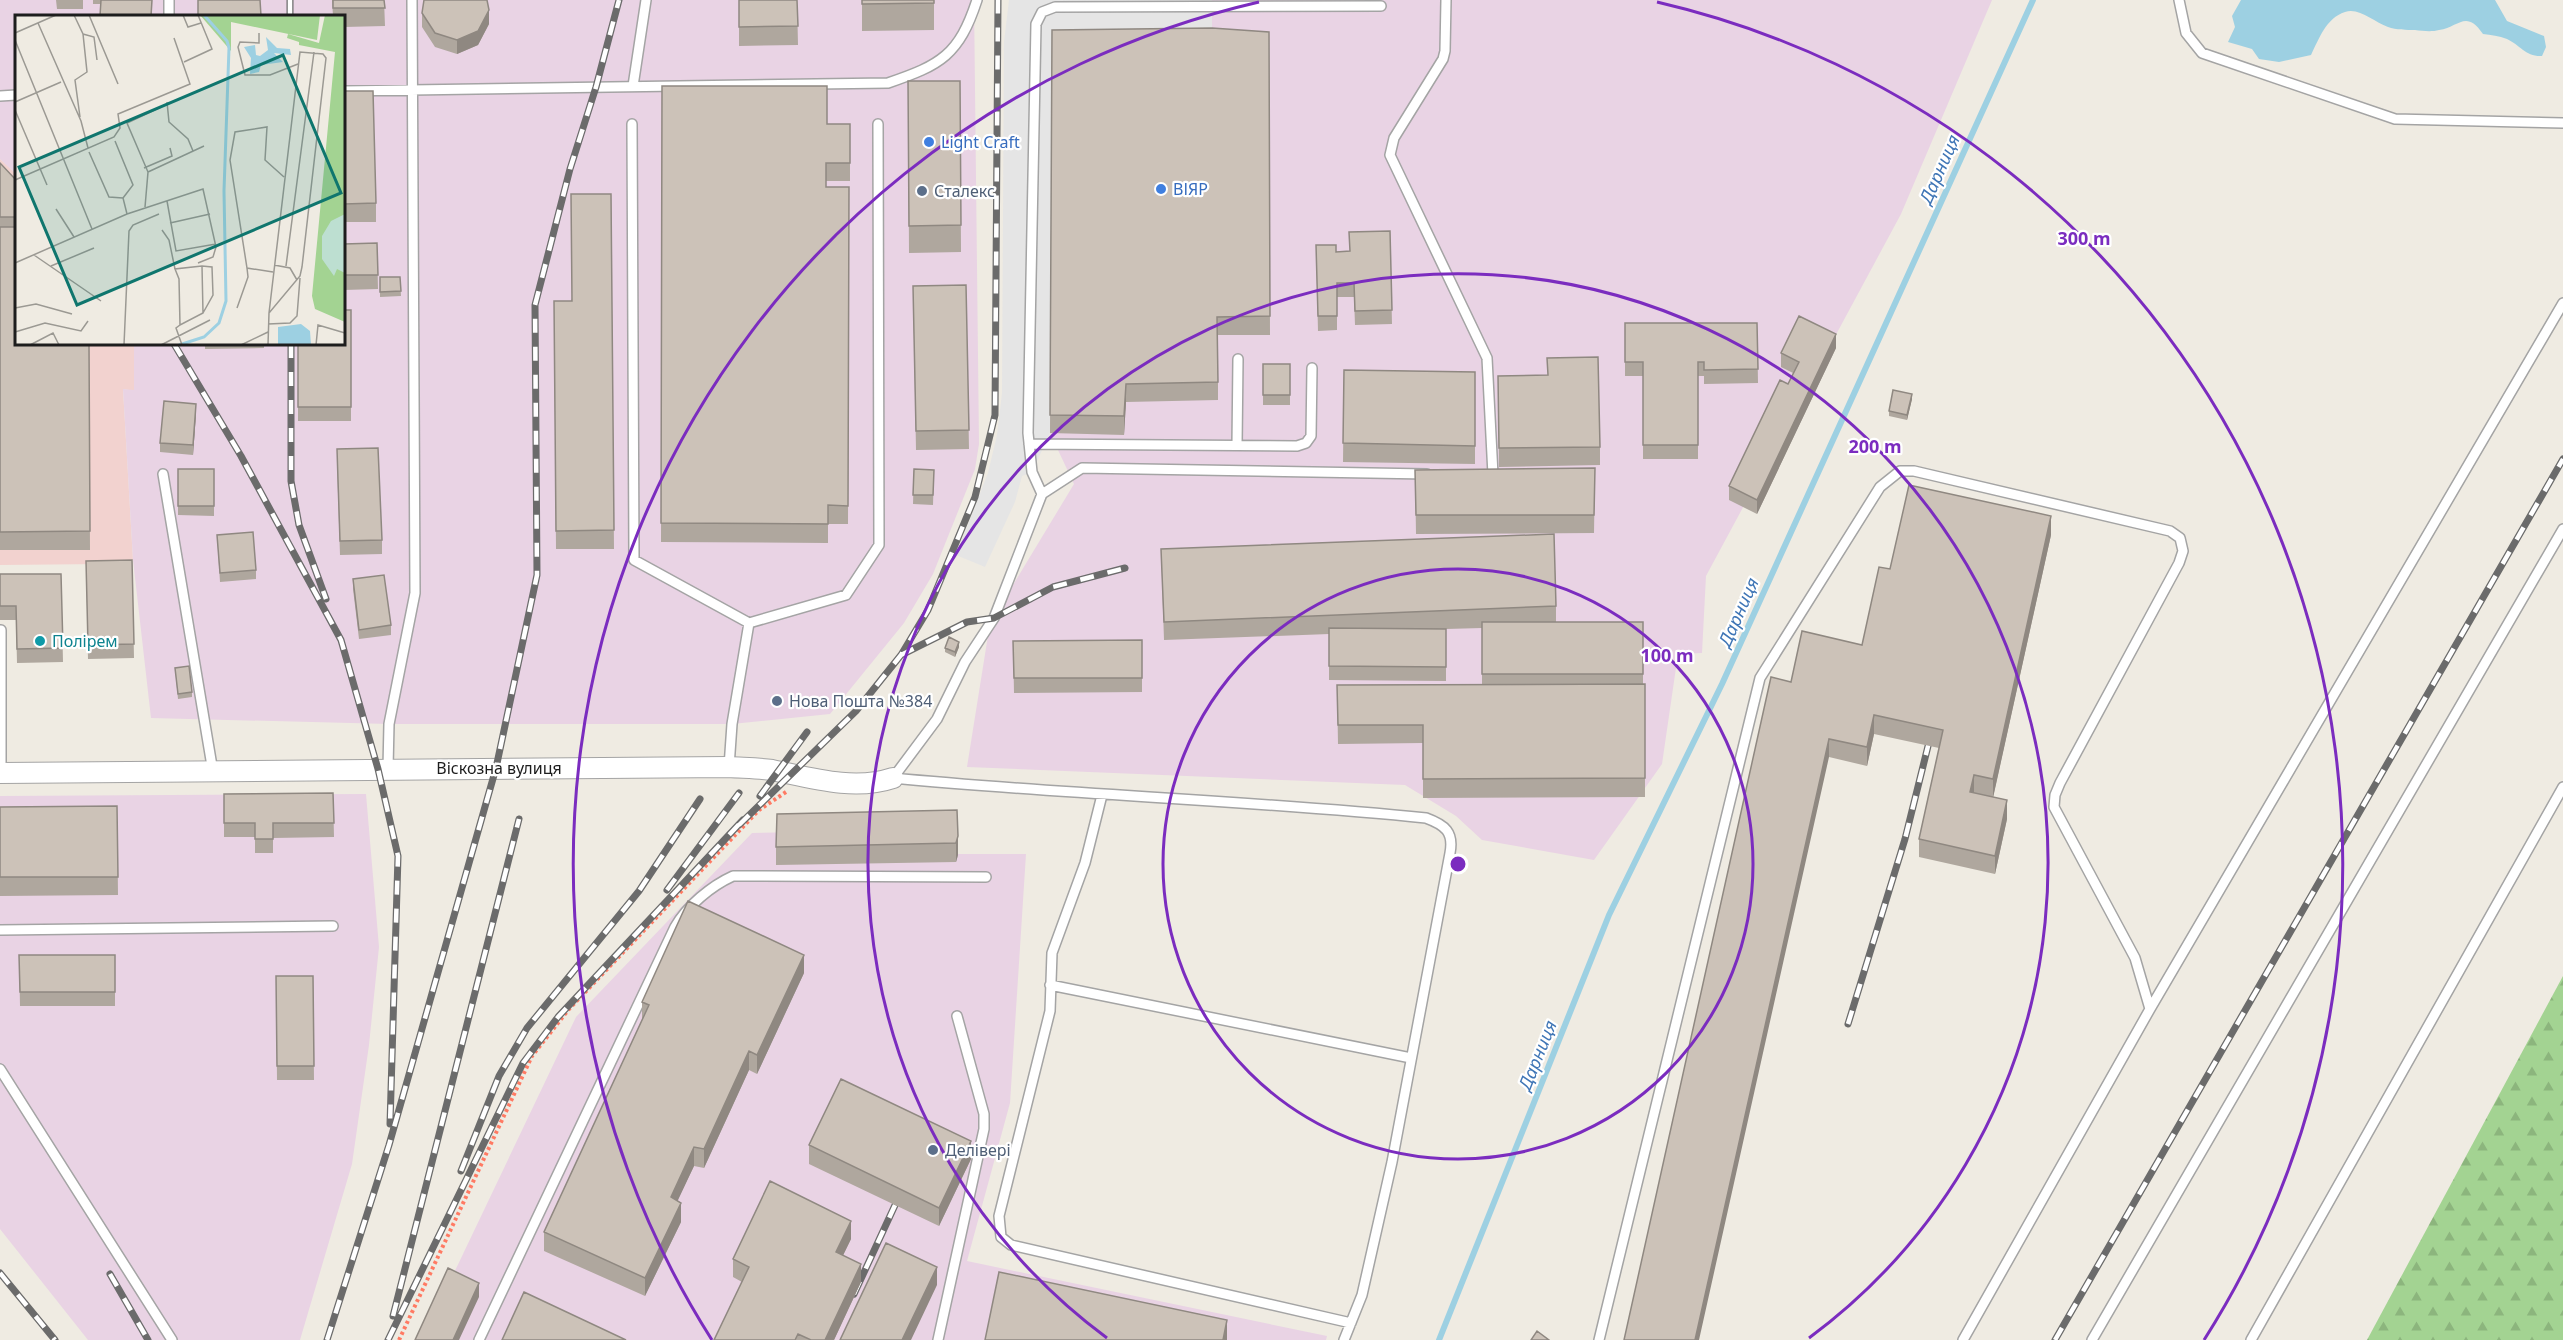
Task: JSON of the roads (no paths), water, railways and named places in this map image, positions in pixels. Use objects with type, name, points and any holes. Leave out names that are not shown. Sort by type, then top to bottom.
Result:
[{"type":"street","name":"Віскозна вулиця","points":[[1,773],[388,768],[729,767],[769,770],[807,778],[850,783],[876,784],[893,778]]},
{"type":"lane","points":[[388,768],[389,724],[415,593],[412,0]]},
{"type":"lane","points":[[633,86],[646,0]]},
{"type":"lane","points":[[345,91],[888,83],[921,72],[947,55],[967,30],[977,0]]},
{"type":"lane","points":[[1446,0],[1443,59],[1394,138],[1390,155],[1487,358],[1492,475]]},
{"type":"lane","points":[[2179,0],[2186,33],[2202,53],[2395,119],[2563,123]]},
{"type":"lane","points":[[1042,495],[1032,472],[1029,444],[1036,24],[1042,12],[1056,7],[1382,6]]},
{"type":"lane","points":[[0,96],[15,95]]},
{"type":"lane","points":[[632,124],[634,560],[749,623],[846,595],[879,545],[878,124]]},
{"type":"lane","points":[[1964,1340],[2150,1009],[2563,303]]},
{"type":"lane","points":[[1237,445],[1238,359]]},
{"type":"lane","points":[[1029,444],[1298,446],[1306,443],[1311,436],[1312,368]]},
{"type":"lane","points":[[893,778],[937,719],[965,662],[994,618],[1042,495],[1082,468],[1434,474]]},
{"type":"lane","points":[[1599,1340],[1760,678],[1880,487],[1889,477],[1900,471],[1914,471],[2170,531],[2180,538],[2183,551],[2179,564],[2060,783],[2055,795],[2054,807],[2135,958],[2150,1009]]},
{"type":"lane","points":[[163,474],[213,772]]},
{"type":"lane","points":[[1481,475],[1504,476]]},
{"type":"lane","points":[[2092,1340],[2563,529]]},
{"type":"lane","points":[[729,767],[732,724],[749,623]]},
{"type":"lane","points":[[1,630],[1,773]]},
{"type":"lane","name":"Віскозна вулиця","points":[[893,778],[996,788],[1323,808],[1426,818],[1439,823],[1450,832],[1452,841],[1411,1058]]},
{"type":"lane","points":[[2251,1340],[2563,787]]},
{"type":"lane","points":[[1102,795],[1085,863],[1052,953],[1050,1011],[999,1216],[1001,1237],[1011,1245],[1351,1323]]},
{"type":"lane","points":[[479,1340],[675,927],[689,908],[718,884],[733,876],[986,877]]},
{"type":"lane","points":[[0,930],[333,926]]},
{"type":"lane","points":[[1050,985],[1411,1058],[1392,1162],[1362,1295],[1344,1340]]},
{"type":"lane","points":[[938,1340],[984,1129],[982,1107],[957,1016]]},
{"type":"lane","points":[[0,1069],[172,1340]]},
{"type":"water","points":[[2241,0],[2495,0],[2507,21],[2544,36],[2546,47],[2542,56],[2532,55],[2512,41],[2483,34],[2472,22],[2467,21],[2436,31],[2402,30],[2388,27],[2361,13],[2350,11],[2338,15],[2328,24],[2311,55],[2279,62],[2259,59],[2252,49],[2228,42],[2235,27],[2232,16]]},
{"type":"waterway","name":"Дарниця","points":[[1439,1340],[1609,915],[1722,684],[2033,0]]},
{"type":"railway","points":[[290,0],[290,15]]},
{"type":"railway","points":[[327,1340],[389,1145],[496,768],[537,575],[535,305],[570,169],[596,87],[619,0]]},
{"type":"railway","points":[[739,825],[856,711],[901,655],[928,610],[975,497],[995,415],[998,0]]},
{"type":"railway","points":[[175,345],[241,456],[341,640],[378,769],[398,856],[390,1124]]},
{"type":"railway","points":[[291,345],[291,481],[299,525],[326,599]]},
{"type":"railway","points":[[2055,1340],[2563,459]]},
{"type":"railway","points":[[901,655],[967,622],[994,618],[1053,587],[1125,568]]},
{"type":"railway","points":[[1848,1024],[1905,839],[1932,730]]},
{"type":"railway","points":[[760,796],[807,732]]},
{"type":"railway","points":[[667,890],[739,793]]},
{"type":"railway","points":[[461,1171],[499,1076],[527,1028],[639,891],[700,799]]},
{"type":"railway","points":[[393,1316],[519,819]]},
{"type":"railway","points":[[388,1340],[523,1063],[558,1017],[743,820]]},
{"type":"railway","points":[[854,1294],[902,1190]]},
{"type":"railway","points":[[0,1273],[55,1340]]},
{"type":"railway","points":[[110,1274],[148,1340]]},
{"type":"place","name":"Light Craft","points":[[929,142]]},
{"type":"place","name":"ВІЯР","points":[[1161,189]]},
{"type":"place","name":"Сталекс","points":[[922,191]]},
{"type":"place","name":"Полірем","points":[[40,641]]},
{"type":"place","name":"Нова Пошта №384","points":[[777,701]]},
{"type":"place","name":"Делівері","points":[[933,1150]]}]
